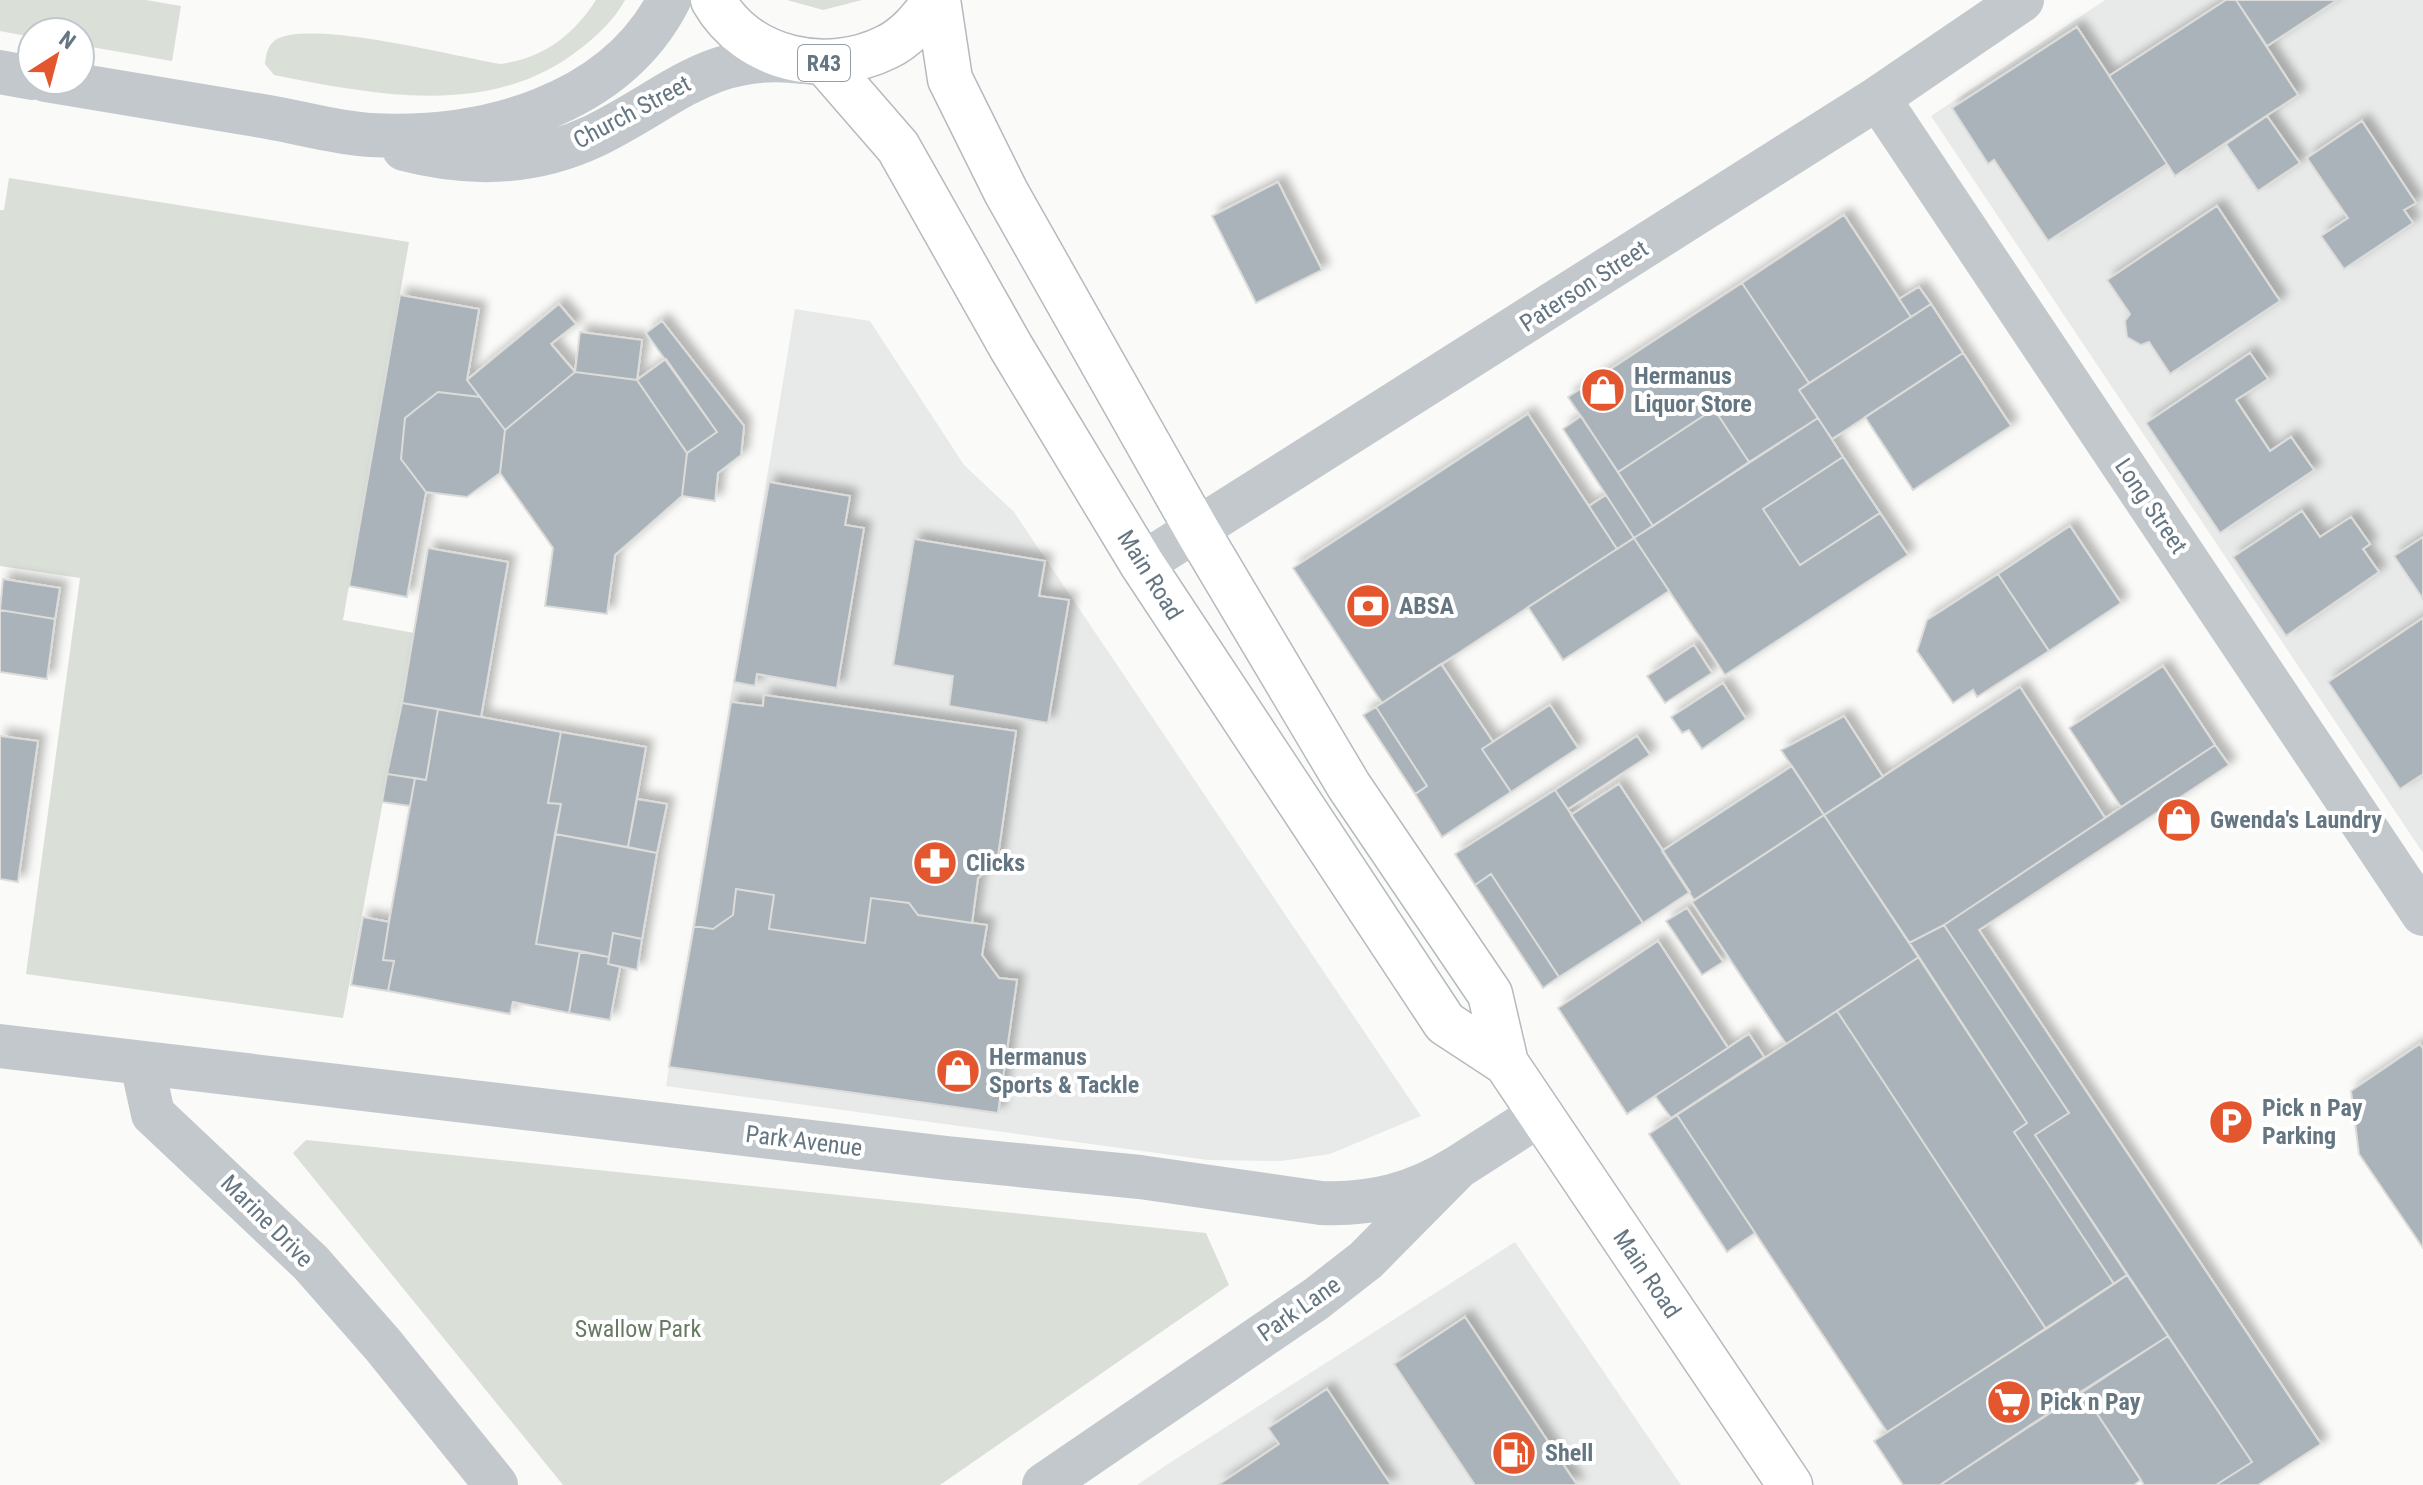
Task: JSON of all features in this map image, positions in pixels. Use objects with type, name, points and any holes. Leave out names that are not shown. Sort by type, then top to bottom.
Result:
[{"type":"main road","name":"Main Road","points":[[713,0],[743,35],[771,52],[814,62],[859,59],[890,46],[917,25],[937,0]]},
{"type":"main road","name":"Main Road","points":[[937,0],[950,79],[966,113],[1006,192],[1198,532],[1349,786],[1490,994],[1506,1063],[1790,1485]]},
{"type":"main road","name":"Main Road","points":[[814,62],[898,147],[1011,347],[1142,564],[1445,1023],[1506,1063]]},
{"type":"street","name":"Church Street","points":[[368,135],[460,130],[515,118],[570,100],[608,74],[638,45],[669,0]]},
{"type":"street","name":"Paterson Street","points":[[1142,564],[1198,532],[1878,98],[2022,0]]},
{"type":"street","name":"Church Street","points":[[96,89],[368,135],[438,158],[476,162],[512,160],[555,151],[595,135],[675,87],[712,71],[750,61],[814,62]]},
{"type":"street","name":"Long Street","points":[[1878,98],[2423,914]]},
{"type":"street","points":[[0,1046],[142,1064]]},
{"type":"street","name":"Park Avenue","points":[[142,1064],[1140,1177],[1352,1204],[1409,1194],[1458,1167]]},
{"type":"street","name":"Marine Drive","points":[[142,1064],[153,1114],[311,1263],[383,1345],[496,1485]]},
{"type":"street","name":"Park Lane","points":[[1044,1485],[1341,1279],[1366,1260],[1458,1167],[1539,1115]]},
{"type":"shaded area","points":[[2105,0],[2423,0],[2423,853],[1931,116]]},
{"type":"shaded area","points":[[795,309],[870,321],[964,465],[1014,512],[1421,1116],[1330,1154],[1281,1161],[1208,1160],[666,1086]]},
{"type":"shaded area","points":[[1515,1242],[1681,1485],[1137,1485],[1168,1464]]},
{"type":"green space","points":[[0,0],[146,0],[181,6],[172,61],[96,48],[96,16],[16,16],[16,34],[0,31]]},
{"type":"green space","points":[[596,0],[625,0],[605,27],[580,49],[545,71],[509,85],[471,93],[432,96],[352,89],[274,75],[265,64],[268,49],[279,38],[324,34],[387,42],[501,64],[530,57],[556,43],[577,24]]},
{"type":"green space","points":[[787,0],[862,0],[823,10]]},
{"type":"green space","points":[[9,178],[409,242],[343,620],[414,633],[343,1018],[26,974],[80,578],[0,566],[0,210],[4,210]]},
{"type":"green space","name":"Swallow Park","points":[[306,1140],[1206,1233],[1229,1285],[940,1485],[563,1485],[293,1153]]},
{"type":"building","points":[[2226,0],[2236,0],[2298,95],[2175,176],[2109,76]]},
{"type":"building","points":[[2236,0],[2337,0],[2267,46]]},
{"type":"building","points":[[2077,27],[2167,164],[2048,241],[1994,160],[1988,164],[1952,108]]},
{"type":"building","points":[[2267,116],[2300,163],[2258,191],[2226,144]]},
{"type":"building","points":[[2362,121],[2416,203],[2404,210],[2413,223],[2344,269],[2321,236],[2348,218],[2307,158]]},
{"type":"building","points":[[1278,182],[1322,270],[1256,303],[1212,216]]},
{"type":"building","points":[[2217,206],[2280,301],[2170,374],[2149,342],[2141,345],[2127,337],[2125,321],[2130,314],[2107,280]]},
{"type":"building","points":[[1844,215],[1911,317],[1809,383],[1742,283]]},
{"type":"building","points":[[1742,283],[1809,383],[1799,390],[1818,418],[1749,462],[1714,409],[1618,472],[1568,397]]},
{"type":"building","points":[[1919,287],[1931,304],[1911,317],[1899,299]]},
{"type":"building","points":[[400,295],[479,309],[467,380],[480,397],[438,392],[405,418],[401,459],[426,492],[407,597],[349,586]]},
{"type":"building","points":[[559,304],[576,324],[551,344],[575,372],[505,430],[467,380]]},
{"type":"building","points":[[1931,304],[1963,353],[1832,439],[1799,390]]},
{"type":"building","points":[[662,321],[744,426],[741,455],[718,473],[715,501],[682,496],[687,453],[717,432],[646,333]]},
{"type":"building","points":[[580,332],[642,340],[637,380],[575,372]]},
{"type":"building","points":[[1963,353],[2011,426],[1913,490],[1865,417]]},
{"type":"building","points":[[2250,353],[2268,379],[2236,400],[2270,451],[2291,437],[2314,470],[2220,533],[2146,423]]},
{"type":"building","points":[[666,359],[717,432],[687,453],[637,380]]},
{"type":"building","points":[[575,372],[637,380],[687,453],[682,496],[615,555],[607,614],[545,606],[553,548],[500,473],[505,430]]},
{"type":"building","points":[[438,392],[480,397],[505,430],[500,473],[467,497],[426,492],[401,459],[405,418]]},
{"type":"building","points":[[1714,409],[1749,462],[1653,526],[1618,472]]},
{"type":"building","points":[[1528,414],[1617,549],[1382,703],[1293,568]]},
{"type":"building","points":[[1581,416],[1653,526],[1634,538],[1563,429]]},
{"type":"building","points":[[1818,418],[1843,457],[1763,509],[1800,565],[1880,513],[1908,555],[1725,675],[1634,538]]},
{"type":"building","points":[[1843,457],[1880,513],[1800,565],[1763,509]]},
{"type":"building","points":[[769,482],[850,496],[845,525],[864,528],[837,688],[757,674],[755,686],[734,682]]},
{"type":"building","points":[[1606,495],[1634,538],[1617,549],[1589,506]]},
{"type":"building","points":[[2302,511],[2320,537],[2351,517],[2370,544],[2363,549],[2379,572],[2286,636],[2233,557]]},
{"type":"building","points":[[2070,526],[2121,603],[2049,651],[1998,574]]},
{"type":"building","points":[[2423,537],[2423,599],[2394,556]]},
{"type":"building","points":[[1634,538],[1669,591],[1563,660],[1528,607]]},
{"type":"building","points":[[914,539],[1045,561],[1039,596],[1069,600],[1048,723],[949,706],[953,676],[893,665]]},
{"type":"building","points":[[428,548],[508,562],[481,717],[402,703]]},
{"type":"building","points":[[1998,574],[2049,651],[1977,697],[1973,690],[1953,703],[1917,651],[1927,620]]},
{"type":"building","points":[[3,579],[60,588],[55,619],[0,610]]},
{"type":"building","points":[[0,610],[55,619],[47,679],[0,672]]},
{"type":"building","points":[[2423,618],[2423,774],[2400,789],[2328,682]]},
{"type":"building","points":[[1694,645],[1712,673],[1665,703],[1647,676]]},
{"type":"building","points":[[1441,664],[1493,742],[1482,749],[1511,792],[1442,837],[1415,794],[1427,786],[1376,707]]},
{"type":"building","points":[[2163,666],[2215,745],[2121,807],[2069,728]]},
{"type":"building","points":[[1723,683],[1746,719],[1702,749],[1689,730],[1682,733],[1671,717]]},
{"type":"building","points":[[2020,687],[2105,818],[1944,925],[1909,943],[1824,815]]},
{"type":"building","points":[[764,695],[1016,731],[997,863],[978,878],[972,923],[918,915],[909,903],[871,898],[865,943],[769,929],[774,895],[736,889],[733,915],[713,929],[694,926],[731,702],[763,706]]},
{"type":"building","points":[[402,703],[438,709],[426,780],[387,774]]},
{"type":"building","points":[[1550,705],[1578,748],[1511,792],[1482,749]]},
{"type":"building","points":[[1376,707],[1427,786],[1415,794],[1363,715]]},
{"type":"building","points":[[438,709],[561,732],[548,803],[561,804],[536,944],[580,951],[569,1013],[513,1002],[510,1014],[388,991],[394,961],[383,960],[389,922],[415,778],[426,780]]},
{"type":"building","points":[[1844,716],[1883,777],[1824,815],[1781,750]]},
{"type":"building","points":[[561,732],[646,747],[628,847],[555,834],[561,804],[548,803]]},
{"type":"building","points":[[0,736],[38,741],[18,882],[0,879]]},
{"type":"building","points":[[1637,736],[1650,755],[1568,809],[1555,790]]},
{"type":"building","points":[[2215,745],[2229,765],[1979,930],[2321,1444],[2258,1485],[2216,1485],[2252,1462],[2035,1135],[2069,1113],[1944,925]]},
{"type":"building","points":[[1792,766],[1824,815],[1694,900],[1662,851]]},
{"type":"building","points":[[387,774],[415,778],[410,806],[382,802]]},
{"type":"building","points":[[1619,784],[1690,892],[1643,923],[1571,815]]},
{"type":"building","points":[[1555,790],[1643,923],[1559,977],[1491,874],[1475,885],[1455,854]]},
{"type":"building","points":[[637,799],[667,804],[657,853],[628,847]]},
{"type":"building","points":[[1824,815],[1919,957],[1786,1044],[1692,902]]},
{"type":"building","points":[[555,834],[657,853],[642,939],[613,933],[609,957],[536,944]]},
{"type":"building","points":[[1491,874],[1559,977],[1543,988],[1475,885]]},
{"type":"building","points":[[736,889],[774,895],[769,929],[865,943],[871,898],[909,903],[918,915],[987,925],[982,955],[999,978],[1017,980],[998,1113],[669,1067],[694,926],[713,929],[733,915]]},
{"type":"building","points":[[1687,908],[1723,962],[1702,975],[1666,921]]},
{"type":"building","points":[[363,917],[389,922],[383,960],[394,961],[388,991],[351,985]]},
{"type":"building","points":[[1944,925],[2069,1113],[2035,1135],[2127,1275],[2114,1284],[2014,1132],[2027,1123],[1909,943]]},
{"type":"building","points":[[613,933],[642,939],[637,970],[608,964]]},
{"type":"building","points":[[1658,941],[1728,1048],[1627,1114],[1558,1008]]},
{"type":"building","points":[[580,951],[609,957],[608,964],[620,967],[610,1020],[569,1013]]},
{"type":"building","points":[[1919,957],[2027,1123],[2014,1132],[2114,1284],[2046,1329],[1837,1011]]},
{"type":"building","points":[[1837,1011],[2046,1329],[1887,1432],[1677,1115]]},
{"type":"building","points":[[1749,1034],[1764,1057],[1671,1118],[1655,1096]]},
{"type":"building","points":[[2420,1044],[2423,1049],[2423,1248],[2359,1154],[2351,1091]]},
{"type":"building","points":[[1677,1115],[1755,1233],[1727,1252],[1649,1134]]},
{"type":"building","points":[[2127,1275],[2168,1336],[1940,1485],[1903,1485],[1874,1441]]},
{"type":"building","points":[[1465,1317],[1577,1485],[1475,1485],[1394,1364]]},
{"type":"building","points":[[2168,1336],[2252,1462],[2216,1485],[2144,1485],[2082,1391]]},
{"type":"building","points":[[1327,1389],[1391,1485],[1218,1485],[1279,1444],[1268,1428]]},
{"type":"building","points":[[2082,1391],[2141,1480],[2134,1485],[1940,1485]]},
{"type":"place","name":"Hermanus Liquor Store","points":[[1603,390]]},
{"type":"place","name":"ABSA","points":[[1368,606]]},
{"type":"place","name":"Gwenda's Laundry","points":[[2179,820]]},
{"type":"place","name":"Clicks","points":[[935,863]]},
{"type":"place","name":"Hermanus Sports & Tackle","points":[[958,1071]]},
{"type":"place","name":"Pick n Pay Parking","points":[[2231,1122]]},
{"type":"place","name":"Pick n Pay","points":[[2009,1402]]},
{"type":"place","name":"Shell","points":[[1514,1453]]}]
